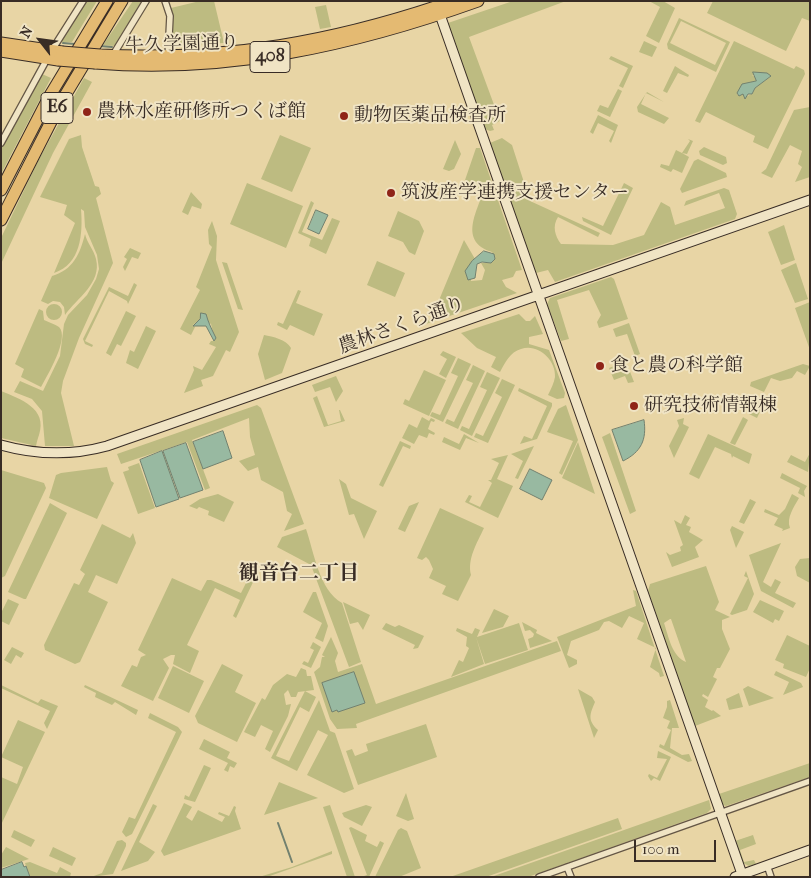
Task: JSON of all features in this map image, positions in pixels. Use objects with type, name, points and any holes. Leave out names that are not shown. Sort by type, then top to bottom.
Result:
[{"type":"highway","name":"E6","points":[[1,190],[49,97],[107,1]]},
{"type":"highway","name":"E6","points":[[1,220],[60,104],[122,1]]},
{"type":"highway","name":"牛久学園通り","points":[[438,11],[453,1]]},
{"type":"highway","name":"牛久学園通り","points":[[1,51],[98,59],[232,62],[291,54],[357,40],[438,11],[478,1]]},
{"type":"highway","name":"牛久学園通り","points":[[1,43],[55,56]]},
{"type":"highway","name":"牛久学園通り","points":[[98,59],[113,56],[167,61]]},
{"type":"street","points":[[2,140],[55,56],[83,1]]},
{"type":"street","points":[[113,56],[146,1]]},
{"type":"street","points":[[165,1],[170,16],[167,61]]},
{"type":"street","points":[[438,11],[720,813],[738,876],[810,850]]},
{"type":"street","name":"農林さくら通り","points":[[1,445],[50,454],[81,452],[107,446],[810,200]]},
{"type":"street","points":[[539,877],[810,781]]},
{"type":"street","points":[[767,865],[772,877]]},
{"type":"street","points":[[567,867],[571,877]]},
{"type":"shaded area","points":[[86,1],[97,1],[72,42],[61,42]]},
{"type":"shaded area","points":[[133,1],[143,1],[115,46],[103,45]]},
{"type":"shaded area","points":[[200,1],[214,1],[224,43],[171,46],[171,8]]},
{"type":"shaded area","points":[[513,1],[566,1],[469,37],[500,121],[492,125],[494,130],[490,131],[485,129],[448,23]]},
{"type":"shaded area","points":[[649,1],[663,1],[675,8],[659,43],[646,36],[660,7]]},
{"type":"shaded area","points":[[713,1],[810,1],[810,21],[802,18],[786,51],[707,13]]},
{"type":"shaded area","points":[[326,5],[331,27],[320,29],[315,7]]},
{"type":"shaded area","points":[[679,18],[730,42],[716,72],[668,49],[667,44]],"holes":[[[681,21],[726,43],[715,65],[670,43]]]},
{"type":"shaded area","points":[[644,41],[657,47],[652,57],[639,52]]},
{"type":"shaded area","points":[[734,41],[794,69],[796,66],[804,70],[805,74],[768,149],[753,142],[755,136],[706,112],[700,123],[695,121]],"holes":[[[766,74],[770,77],[755,88],[752,94],[747,96],[743,93],[737,95],[744,84],[756,81],[757,78],[752,75]]]},
{"type":"shaded area","points":[[611,56],[633,66],[623,88],[619,86],[628,68],[609,59]]},
{"type":"shaded area","points":[[675,66],[689,75],[688,77],[678,73],[667,93],[663,91]]},
{"type":"shaded area","points":[[753,72],[767,73],[771,76],[755,88],[752,94],[748,94],[745,99],[743,94],[739,96],[737,93],[742,84],[756,81]]},
{"type":"shaded area","points":[[42,74],[51,78],[1,174],[1,149]]},
{"type":"shaded area","points":[[84,78],[92,82],[53,153],[1,264],[1,238],[38,161]]},
{"type":"shaded area","points":[[618,89],[622,91],[610,117],[597,111],[600,105],[608,108]]},
{"type":"shaded area","points":[[645,95],[641,104],[669,118],[664,124],[638,112],[637,107]]},
{"type":"shaded area","points":[[810,107],[810,177],[795,182],[802,167],[798,164],[802,151],[790,145],[772,178],[761,173],[766,169],[794,110]]},
{"type":"shaded area","points":[[598,115],[618,125],[611,143],[609,141],[614,131],[598,123],[593,134],[590,132]]},
{"type":"shaded area","points":[[81,135],[82,147],[95,186],[99,187],[101,194],[96,198],[113,263],[79,338],[63,381],[61,393],[74,446],[45,446],[42,411],[32,399],[14,392],[20,381],[43,391],[60,356],[64,324],[68,315],[87,295],[99,269],[97,255],[85,227],[84,211],[81,209],[80,238],[75,255],[63,269],[54,273],[75,223],[64,215],[67,205],[40,197],[69,139]]},
{"type":"shaded area","points":[[280,135],[311,148],[292,192],[261,179]]},
{"type":"shaded area","points":[[502,138],[512,145],[530,201],[600,233],[598,237],[558,217],[555,231],[561,244],[613,245],[644,235],[661,202],[670,207],[675,225],[725,208],[719,193],[684,206],[686,201],[724,188],[729,190],[737,214],[735,219],[555,282],[548,270],[536,273],[490,143]]},
{"type":"shaded area","points":[[688,139],[693,141],[687,154],[682,153],[690,141]]},
{"type":"shaded area","points":[[455,140],[461,154],[454,169],[449,171],[443,169]]},
{"type":"shaded area","points":[[704,147],[726,157],[727,163],[723,165],[700,155],[699,151]]},
{"type":"shaded area","points":[[476,148],[480,148],[522,270],[516,271],[513,277],[502,280],[506,287],[517,293],[423,325],[432,317],[464,240],[475,259],[472,261],[471,281],[482,280],[485,270],[481,263],[491,263],[495,259],[492,252],[476,242],[473,235],[472,227],[483,193],[464,183]]},
{"type":"shaded area","points":[[676,150],[689,157],[682,173],[673,169],[671,172],[660,167],[661,164],[669,166]]},
{"type":"shaded area","points":[[698,159],[726,173],[727,177],[682,193],[680,189],[694,161]]},
{"type":"shaded area","points":[[247,183],[303,206],[286,248],[230,224]]},
{"type":"shaded area","points":[[624,183],[633,188],[611,235],[583,221],[582,217],[603,226]]},
{"type":"shaded area","points":[[191,192],[202,204],[201,209],[192,206],[188,215],[182,212]]},
{"type":"shaded area","points":[[311,201],[314,203],[302,232],[322,240],[332,218],[340,221],[326,254],[309,246],[311,239],[298,233]]},
{"type":"shaded area","points":[[316,210],[328,215],[319,234],[308,229]]},
{"type":"shaded area","points":[[398,211],[419,221],[424,231],[415,255],[409,252],[403,242],[388,236]]},
{"type":"shaded area","points":[[212,221],[217,236],[216,260],[239,332],[230,352],[226,350],[213,376],[201,380],[203,386],[184,393],[194,370],[193,366],[202,370],[216,347],[209,344],[211,341],[215,341],[211,324],[201,318],[193,325],[195,327],[191,335],[180,329],[200,290],[196,287],[212,247],[209,244],[208,230]]},
{"type":"shaded area","points":[[784,225],[795,260],[781,265],[768,232]]},
{"type":"shaded area","points":[[85,234],[94,253],[97,268],[92,283],[65,315],[64,307],[60,302],[53,301],[48,304],[41,301],[52,276],[65,270],[78,254]]},
{"type":"shaded area","points":[[130,248],[141,253],[138,259],[132,257],[125,271],[123,267],[127,259],[124,257]]},
{"type":"shaded area","points":[[484,251],[494,254],[495,259],[491,263],[482,262],[477,264],[475,278],[468,280],[465,271],[472,261]]},
{"type":"shaded area","points":[[377,261],[405,273],[395,297],[367,285]]},
{"type":"shaded area","points":[[222,262],[227,263],[243,310],[238,309]]},
{"type":"shaded area","points":[[796,263],[808,299],[795,303],[781,270]]},
{"type":"shaded area","points":[[611,277],[614,279],[628,319],[599,328],[597,322],[601,315],[589,290],[557,300],[569,339],[561,341],[547,304],[550,298]]},
{"type":"shaded area","points":[[134,283],[137,285],[128,304],[127,301],[109,291],[85,341],[93,345],[92,347],[85,344],[83,339],[109,287],[128,296]]},
{"type":"shaded area","points":[[298,290],[301,291],[296,303],[323,314],[314,336],[290,325],[287,330],[277,325],[278,322],[283,324]]},
{"type":"shaded area","points":[[810,302],[810,350],[795,308]]},
{"type":"shaded area","points":[[54,304],[62,312],[54,320],[46,312]]},
{"type":"shaded area","points":[[39,309],[43,311],[44,320],[59,327],[62,332],[60,348],[41,387],[21,377],[24,369],[15,364]]},
{"type":"shaded area","points":[[126,311],[136,316],[121,346],[117,344],[111,356],[106,353]]},
{"type":"shaded area","points":[[201,313],[206,314],[216,338],[214,341],[206,326],[193,326],[200,319]]},
{"type":"shaded area","points":[[519,314],[526,321],[530,321],[535,316],[543,334],[529,337],[529,344],[549,350],[565,393],[564,398],[557,399],[548,395],[555,379],[554,370],[549,359],[539,350],[527,348],[517,350],[508,358],[500,372],[491,367],[496,357],[477,348],[461,333]]},
{"type":"shaded area","points":[[629,323],[640,354],[635,356],[627,334],[616,337],[613,329]]},
{"type":"shaded area","points":[[146,326],[156,331],[138,369],[126,363],[130,350],[134,352]]},
{"type":"shaded area","points":[[264,335],[283,340],[291,348],[282,373],[265,380],[258,354]]},
{"type":"shaded area","points":[[443,351],[456,357],[446,378],[439,374],[447,359],[440,355]]},
{"type":"shaded area","points":[[458,358],[471,364],[443,422],[430,416],[432,412],[440,415],[458,376],[451,373]]},
{"type":"shaded area","points":[[803,364],[810,366],[805,375],[797,371],[792,378],[780,381],[771,378],[764,392],[750,386],[751,382]]},
{"type":"shaded area","points":[[473,365],[485,371],[458,429],[445,423],[447,419],[454,422],[473,383],[466,380]]},
{"type":"shaded area","points":[[614,366],[621,368],[623,371],[629,369],[634,382],[628,383],[625,376],[614,380],[609,368]]},
{"type":"shaded area","points":[[424,370],[446,380],[429,416],[403,404],[405,399],[409,401]]},
{"type":"shaded area","points":[[487,372],[500,378],[472,436],[460,430],[462,426],[469,429],[487,390],[480,387]]},
{"type":"shaded area","points":[[336,376],[343,391],[336,402],[330,387],[315,392],[312,385]]},
{"type":"shaded area","points":[[502,379],[515,385],[488,443],[474,437],[476,433],[483,436],[502,397],[495,393]]},
{"type":"shaded area","points":[[519,388],[552,403],[537,439],[520,444],[524,436],[532,439],[547,406],[518,391]]},
{"type":"shaded area","points":[[1,391],[24,401],[36,411],[40,418],[41,426],[36,446],[1,438]]},
{"type":"shaded area","points":[[755,395],[758,396],[758,401],[764,403],[757,418],[749,414],[754,405],[751,403]]},
{"type":"shaded area","points":[[317,396],[328,425],[341,421],[339,410],[345,421],[324,427],[313,398]]},
{"type":"shaded area","points":[[257,405],[261,408],[304,524],[284,531],[292,514],[287,511],[283,492],[261,480],[258,467],[248,471],[239,461],[255,455],[250,437],[249,418],[192,440],[210,488],[205,490],[187,442],[121,464],[117,454]]},
{"type":"shaded area","points":[[566,405],[578,440],[562,475],[559,473],[573,441],[547,432],[558,409]]},
{"type":"shaded area","points":[[422,417],[429,421],[431,418],[435,420],[434,422],[431,421],[428,429],[435,433],[434,435],[429,433],[427,438],[419,435],[414,444],[402,438],[409,424],[417,428]]},
{"type":"shaded area","points":[[743,417],[748,420],[735,445],[730,443]]},
{"type":"shaded area","points":[[684,418],[683,424],[689,427],[674,458],[669,446],[679,426],[677,420]]},
{"type":"shaded area","points":[[644,420],[645,434],[641,445],[634,454],[623,461],[612,430]]},
{"type":"shaded area","points":[[223,431],[232,458],[203,469],[193,442]]},
{"type":"shaded area","points":[[610,433],[636,511],[630,514],[602,437]]},
{"type":"shaded area","points":[[464,434],[479,443],[466,438],[460,450],[442,442],[444,437],[459,444]]},
{"type":"shaded area","points":[[708,434],[752,454],[749,464],[733,456],[732,458],[731,454],[715,447],[699,479],[689,474]]},
{"type":"shaded area","points":[[400,441],[411,446],[410,449],[403,446],[383,487],[379,485]]},
{"type":"shaded area","points":[[578,442],[595,494],[562,478]]},
{"type":"shaded area","points":[[186,443],[203,490],[180,498],[163,451]]},
{"type":"shaded area","points":[[534,446],[518,479],[515,478],[523,461],[511,454]]},
{"type":"shaded area","points":[[162,451],[179,499],[156,507],[140,460]]},
{"type":"shaded area","points":[[810,453],[808,472],[787,462],[791,455],[805,462]]},
{"type":"shaded area","points":[[508,455],[497,479],[513,486],[498,518],[465,502],[469,495],[472,496],[469,502],[480,507],[492,483],[488,480],[491,480],[499,463],[491,459]]},
{"type":"shaded area","points":[[139,463],[155,508],[138,514],[123,472],[129,470],[128,467]]},
{"type":"shaded area","points":[[107,467],[111,481],[114,483],[97,519],[49,498],[56,475]]},
{"type":"shaded area","points":[[530,469],[552,480],[542,500],[520,489]]},
{"type":"shaded area","points":[[1,470],[44,483],[46,488],[5,576],[1,578]]},
{"type":"shaded area","points":[[782,473],[807,486],[804,491],[805,497],[798,493],[800,488],[780,478]]},
{"type":"shaded area","points":[[339,479],[346,484],[351,498],[377,511],[364,539],[354,514],[349,515]]},
{"type":"shaded area","points":[[218,494],[234,502],[224,522],[208,515],[209,511],[189,506],[200,499]]},
{"type":"shaded area","points":[[792,494],[799,498],[790,516],[790,528],[782,531],[783,529],[774,525],[778,518],[764,512],[765,509],[779,515],[785,509]]},
{"type":"shaded area","points":[[750,499],[756,502],[744,524],[739,522]]},
{"type":"shaded area","points":[[419,502],[405,532],[398,529],[409,506]]},
{"type":"shaded area","points":[[50,503],[67,513],[26,599],[24,599],[8,592]]},
{"type":"shaded area","points":[[440,508],[484,528],[470,563],[471,575],[458,601],[442,594],[446,586],[429,578],[433,569],[429,560],[426,557],[422,560],[417,558]]},
{"type":"shaded area","points":[[685,515],[690,518],[686,525],[691,527],[689,532],[703,540],[695,547],[699,557],[672,567],[666,552],[670,555],[681,551],[680,547],[683,545],[674,520],[681,524]]},
{"type":"shaded area","points":[[102,524],[130,538],[133,533],[136,543],[117,584],[96,575],[88,592],[108,602],[80,662],[75,664],[45,650],[44,645],[74,583],[79,585],[85,574],[80,570]]},
{"type":"shaded area","points":[[732,526],[744,532],[736,548],[730,530]]},
{"type":"shaded area","points":[[306,529],[318,570],[328,589],[342,603],[361,662],[349,667],[311,565],[277,547],[282,537]]},
{"type":"shaded area","points":[[781,543],[763,582],[771,587],[775,579],[781,582],[775,593],[796,603],[793,608],[761,591],[749,555]]},
{"type":"shaded area","points":[[810,558],[810,583],[797,576],[795,567],[800,559]]},
{"type":"shaded area","points":[[706,566],[719,602],[715,610],[730,617],[722,620],[722,629],[730,649],[720,668],[717,668],[713,677],[717,679],[708,697],[703,694],[702,696],[708,700],[705,707],[721,716],[695,726],[648,591],[650,584]],"holes":[[[671,619],[686,662],[677,655],[669,640],[664,623]]]},
{"type":"shaded area","points":[[746,571],[754,594],[747,610],[732,615],[730,614],[748,578],[744,576]]},
{"type":"shaded area","points":[[250,575],[255,578],[236,618],[233,616],[240,600],[215,588],[187,645],[199,651],[190,673],[173,664],[175,655],[171,655],[163,659],[169,668],[153,701],[121,686],[132,665],[137,667],[141,657],[146,655],[138,650],[172,578],[201,591],[207,580],[211,580],[241,593]]},
{"type":"shaded area","points":[[633,590],[636,591],[655,647],[637,639],[644,623],[629,616],[622,628],[609,621],[604,622],[599,630],[571,641],[567,655],[577,660],[577,664],[569,668],[557,637],[636,606]]},
{"type":"shaded area","points":[[313,592],[316,592],[328,626],[323,642],[315,638],[322,623],[303,612]]},
{"type":"shaded area","points":[[8,599],[19,604],[9,625],[1,621],[1,613]]},
{"type":"shaded area","points":[[760,600],[784,611],[779,621],[775,619],[773,623],[753,612]]},
{"type":"shaded area","points":[[343,602],[370,615],[363,630],[358,622],[350,624]]},
{"type":"shaded area","points":[[494,609],[509,616],[503,627],[482,633]]},
{"type":"shaded area","points":[[522,622],[537,630],[536,633],[552,641],[530,648],[528,639],[533,637],[534,634],[530,630],[525,631]]},
{"type":"shaded area","points":[[386,623],[395,627],[399,625],[424,636],[418,648],[413,649],[415,645],[382,629]]},
{"type":"shaded area","points":[[519,623],[528,650],[485,664],[476,637],[484,664],[451,677],[459,660],[463,662],[469,648],[466,646],[467,637],[456,631],[457,628],[472,634],[475,628],[480,630],[477,637]]},
{"type":"shaded area","points":[[787,635],[810,646],[810,668],[806,677],[783,668],[784,664],[775,660]]},
{"type":"shaded area","points":[[331,637],[338,653],[335,661],[338,672],[362,664],[376,704],[557,641],[561,651],[356,724],[357,728],[337,729],[330,719],[314,672],[320,667],[322,657],[325,657],[322,655]]},
{"type":"shaded area","points":[[313,642],[321,647],[311,668],[302,664],[304,661],[308,663],[314,650],[310,648]]},
{"type":"shaded area","points":[[12,647],[24,653],[21,658],[16,655],[11,664],[4,660]]},
{"type":"shaded area","points":[[655,650],[664,676],[660,677],[659,673],[650,667]]},
{"type":"shaded area","points":[[222,664],[243,675],[235,692],[256,703],[237,742],[198,723],[195,716]]},
{"type":"shaded area","points":[[173,666],[204,681],[189,713],[158,698]]},
{"type":"shaded area","points":[[301,668],[306,670],[307,676],[311,676],[314,690],[298,692],[296,697],[291,697],[288,690],[284,694],[286,705],[291,704],[288,716],[270,752],[265,749],[273,731],[261,725],[255,737],[244,732],[262,698],[265,700],[273,685],[287,674],[296,677]]},
{"type":"shaded area","points":[[776,671],[801,683],[803,687],[783,695],[789,682],[774,675]]},
{"type":"shaded area","points":[[354,672],[365,703],[338,712],[337,710],[332,712],[322,683]]},
{"type":"shaded area","points":[[1,685],[38,703],[41,699],[58,706],[47,729],[44,723],[50,711],[1,688]]},
{"type":"shaded area","points":[[85,685],[138,710],[136,715],[115,702],[112,705],[95,697],[96,693],[84,687]]},
{"type":"shaded area","points":[[748,686],[774,698],[749,706],[743,689]]},
{"type":"shaded area","points":[[578,689],[592,697],[595,702],[590,717],[598,730],[594,738]]},
{"type":"shaded area","points":[[305,691],[316,697],[309,712],[300,707],[276,756],[289,761],[319,700],[330,731],[335,733],[354,789],[344,793],[307,775],[328,735],[318,730],[297,771],[271,758]]},
{"type":"shaded area","points":[[739,693],[743,707],[729,710],[726,699]]},
{"type":"shaded area","points":[[670,700],[679,728],[672,728],[670,748],[682,755],[689,754],[692,761],[688,762],[659,747],[660,744],[664,746],[671,730],[667,728],[670,721],[663,718],[667,701]]},
{"type":"shaded area","points":[[150,713],[178,727],[182,732],[132,834],[126,837],[122,832],[129,817],[135,819],[176,732],[148,718]]},
{"type":"shaded area","points":[[18,720],[45,732],[1,825],[1,777],[17,784],[23,767],[1,757]]},
{"type":"shaded area","points":[[426,724],[437,757],[358,785],[346,751],[352,749],[355,756],[368,751],[366,744]]},
{"type":"shaded area","points":[[204,739],[230,752],[227,758],[237,763],[234,768],[230,766],[228,772],[224,770],[228,763],[199,749]]},
{"type":"shaded area","points":[[658,751],[671,757],[660,781],[654,778],[651,781],[648,776],[649,774],[657,778],[667,759],[657,758]]},
{"type":"shaded area","points":[[810,763],[810,777],[726,806],[723,805],[719,794]]},
{"type":"shaded area","points":[[204,765],[211,768],[195,802],[184,799],[185,795],[189,797]]},
{"type":"shaded area","points":[[279,782],[318,798],[264,815]]},
{"type":"shaded area","points":[[406,793],[414,819],[408,821],[396,816]]},
{"type":"shaded area","points":[[709,800],[711,809],[707,813],[528,877],[491,877]]},
{"type":"shaded area","points":[[184,803],[192,807],[186,817],[192,821],[198,810],[222,822],[225,817],[218,814],[219,812],[229,816],[234,806],[236,807],[235,811],[241,829],[164,856],[161,851]]},
{"type":"shaded area","points":[[153,804],[157,806],[139,842],[155,852],[148,861],[121,871]]},
{"type":"shaded area","points":[[330,805],[355,877],[347,877],[323,807]]},
{"type":"shaded area","points":[[366,805],[372,807],[362,826],[344,817],[342,813]]},
{"type":"shaded area","points":[[618,818],[622,829],[486,877],[450,877]]},
{"type":"shaded area","points":[[351,827],[367,835],[365,841],[377,847],[380,841],[384,843],[369,877],[364,876],[367,875],[349,828]]},
{"type":"shaded area","points":[[401,828],[407,831],[421,868],[399,877],[375,877],[398,830]]},
{"type":"shaded area","points":[[14,830],[35,840],[31,847],[11,837]]},
{"type":"shaded area","points":[[753,835],[756,844],[740,850],[744,862],[754,860],[756,864],[749,866],[743,863],[735,841]]},
{"type":"shaded area","points":[[122,840],[126,843],[126,846],[113,874],[91,877],[102,873],[117,841]]},
{"type":"shaded area","points":[[6,847],[29,859],[1,868],[1,855]]},
{"type":"shaded area","points":[[53,847],[76,858],[72,866],[49,856]]},
{"type":"shaded area","points":[[332,851],[332,854],[267,877],[259,877],[292,867]]},
{"type":"shaded area","points":[[22,862],[24,867],[26,866],[30,877],[1,877],[1,870]]},
{"type":"shaded area","points":[[30,862],[57,873],[60,867],[71,873],[70,877],[30,877],[25,863]]},
{"type":"waterway","points":[[40,41],[51,42]]},
{"type":"waterway","points":[[63,43],[75,44]]},
{"type":"waterway","points":[[100,46],[112,47]]},
{"type":"waterway","points":[[278,823],[292,862]]},
{"type":"place","name":"農林水産研修所つくば館","points":[[87,112]]},
{"type":"place","name":"動物医薬品検査所","points":[[344,116]]},
{"type":"place","name":"筑波産学連携支援センター","points":[[391,193]]},
{"type":"place","name":"食と農の科学館","points":[[600,366]]},
{"type":"place","name":"研究技術情報棟","points":[[634,406]]},
{"type":"district","name":"観音台二丁目","points":[[299,574]]}]
